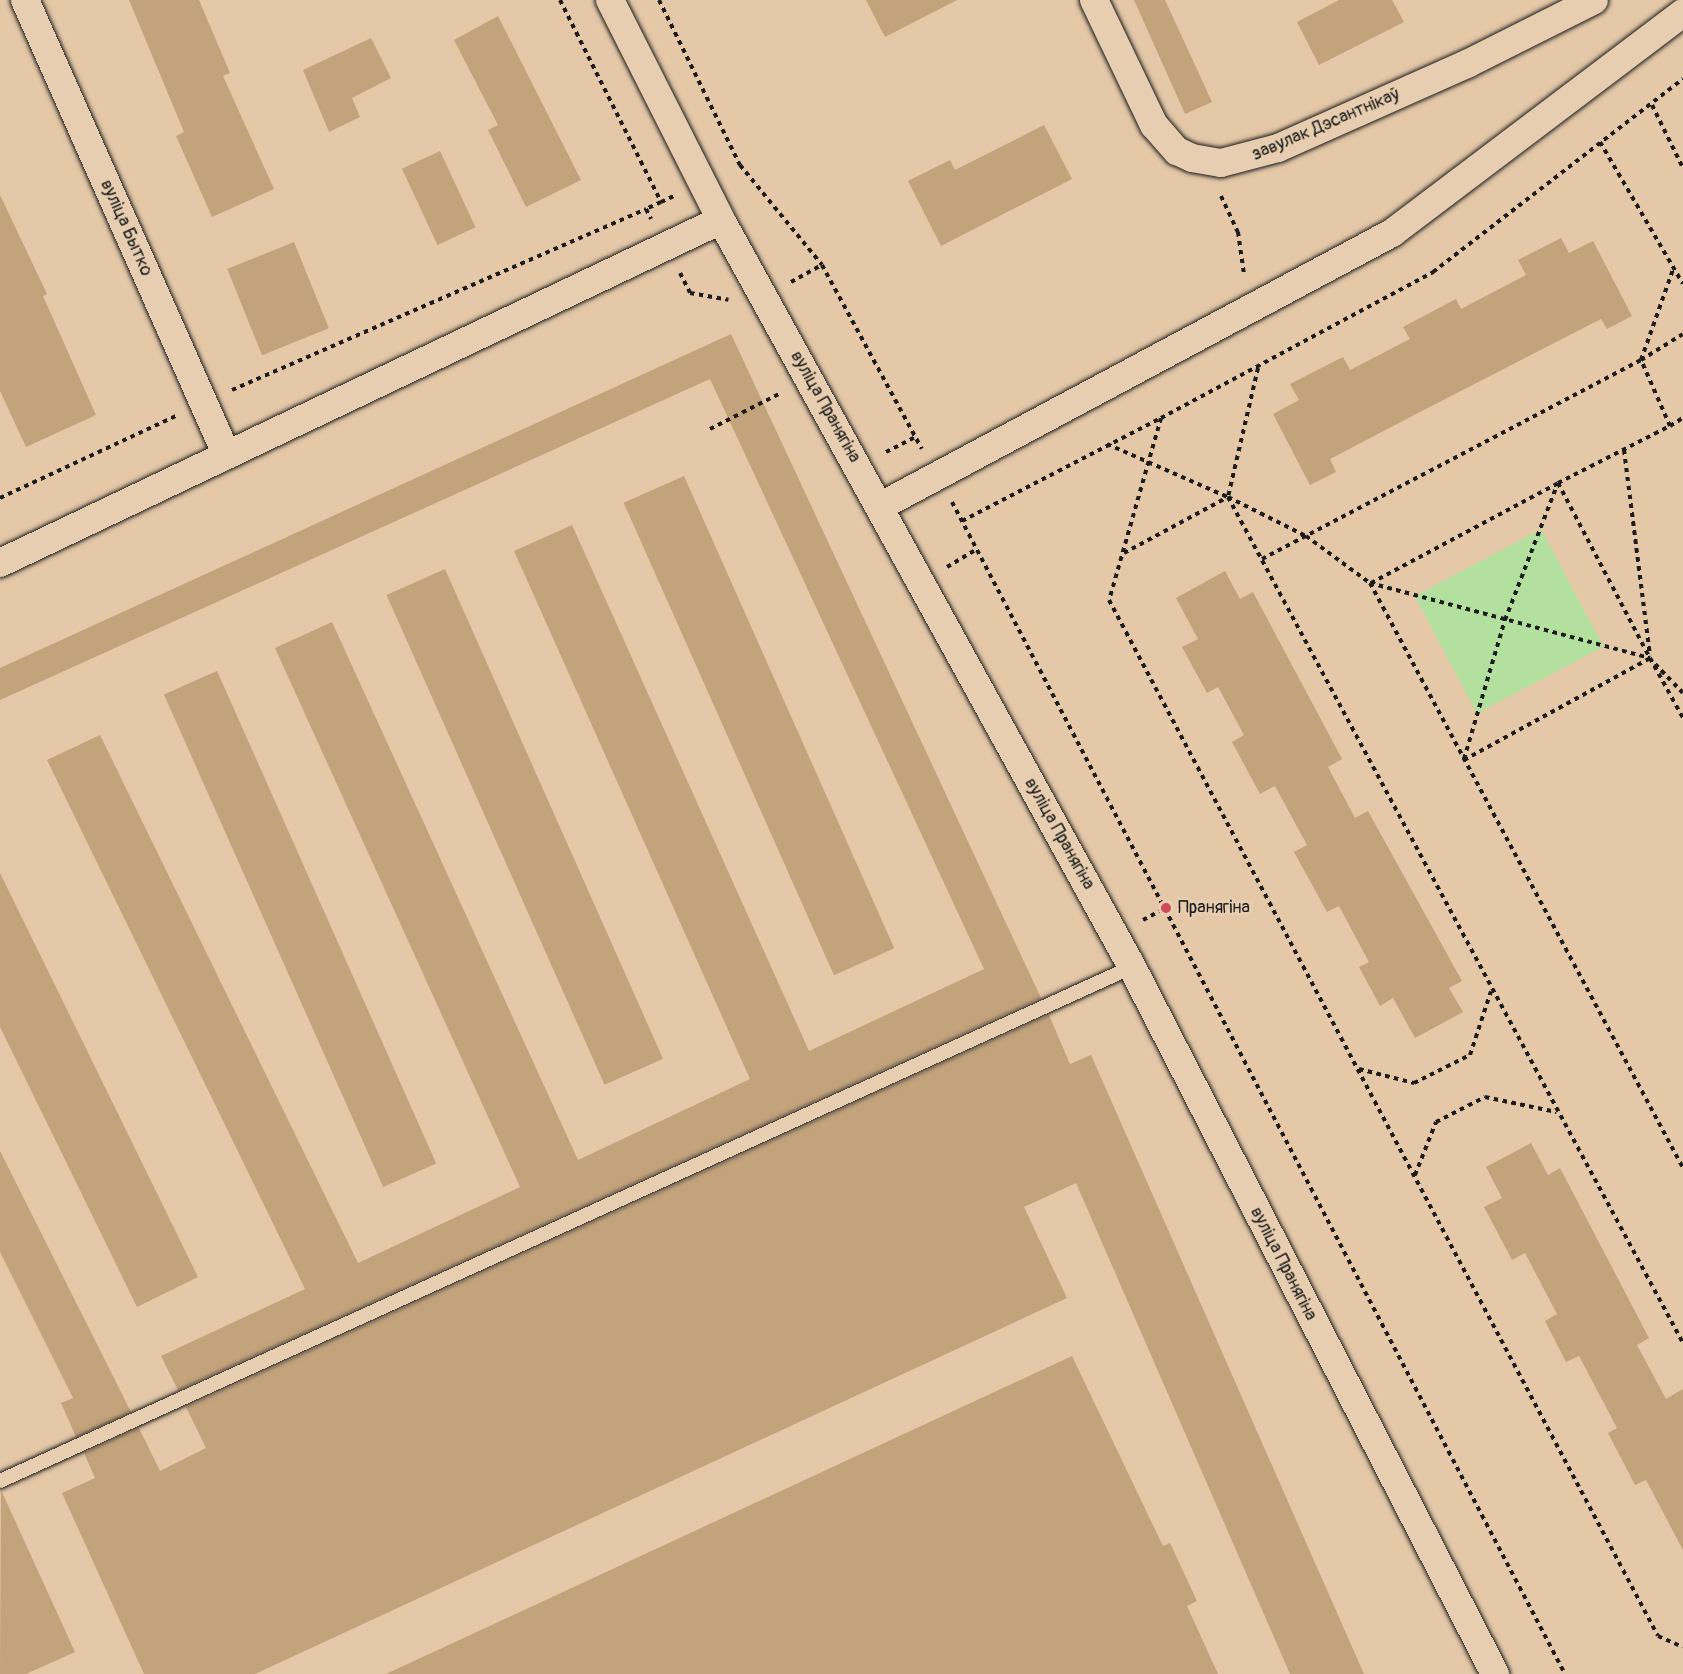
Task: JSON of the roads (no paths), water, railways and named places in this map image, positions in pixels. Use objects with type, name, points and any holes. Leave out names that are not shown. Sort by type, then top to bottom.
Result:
[{"type":"street","name":"вуліца Бытко","points":[[25,0],[227,455]]},
{"type":"street","name":"вуліца Пранягіна","points":[[610,0],[721,220],[1132,967],[1495,1674]]},
{"type":"street","name":"завулак Дэсантнікаў","points":[[1094,0],[1154,125],[1177,151],[1206,162],[1238,161],[1278,148],[1467,64],[1594,0]]},
{"type":"street","points":[[879,507],[1392,233],[1683,13]]},
{"type":"street","points":[[0,563],[721,220]]},
{"type":"lane","points":[[0,1481],[1132,967]]},
{"type":"place","name":"Пранягіна","points":[[1166,908]]}]
